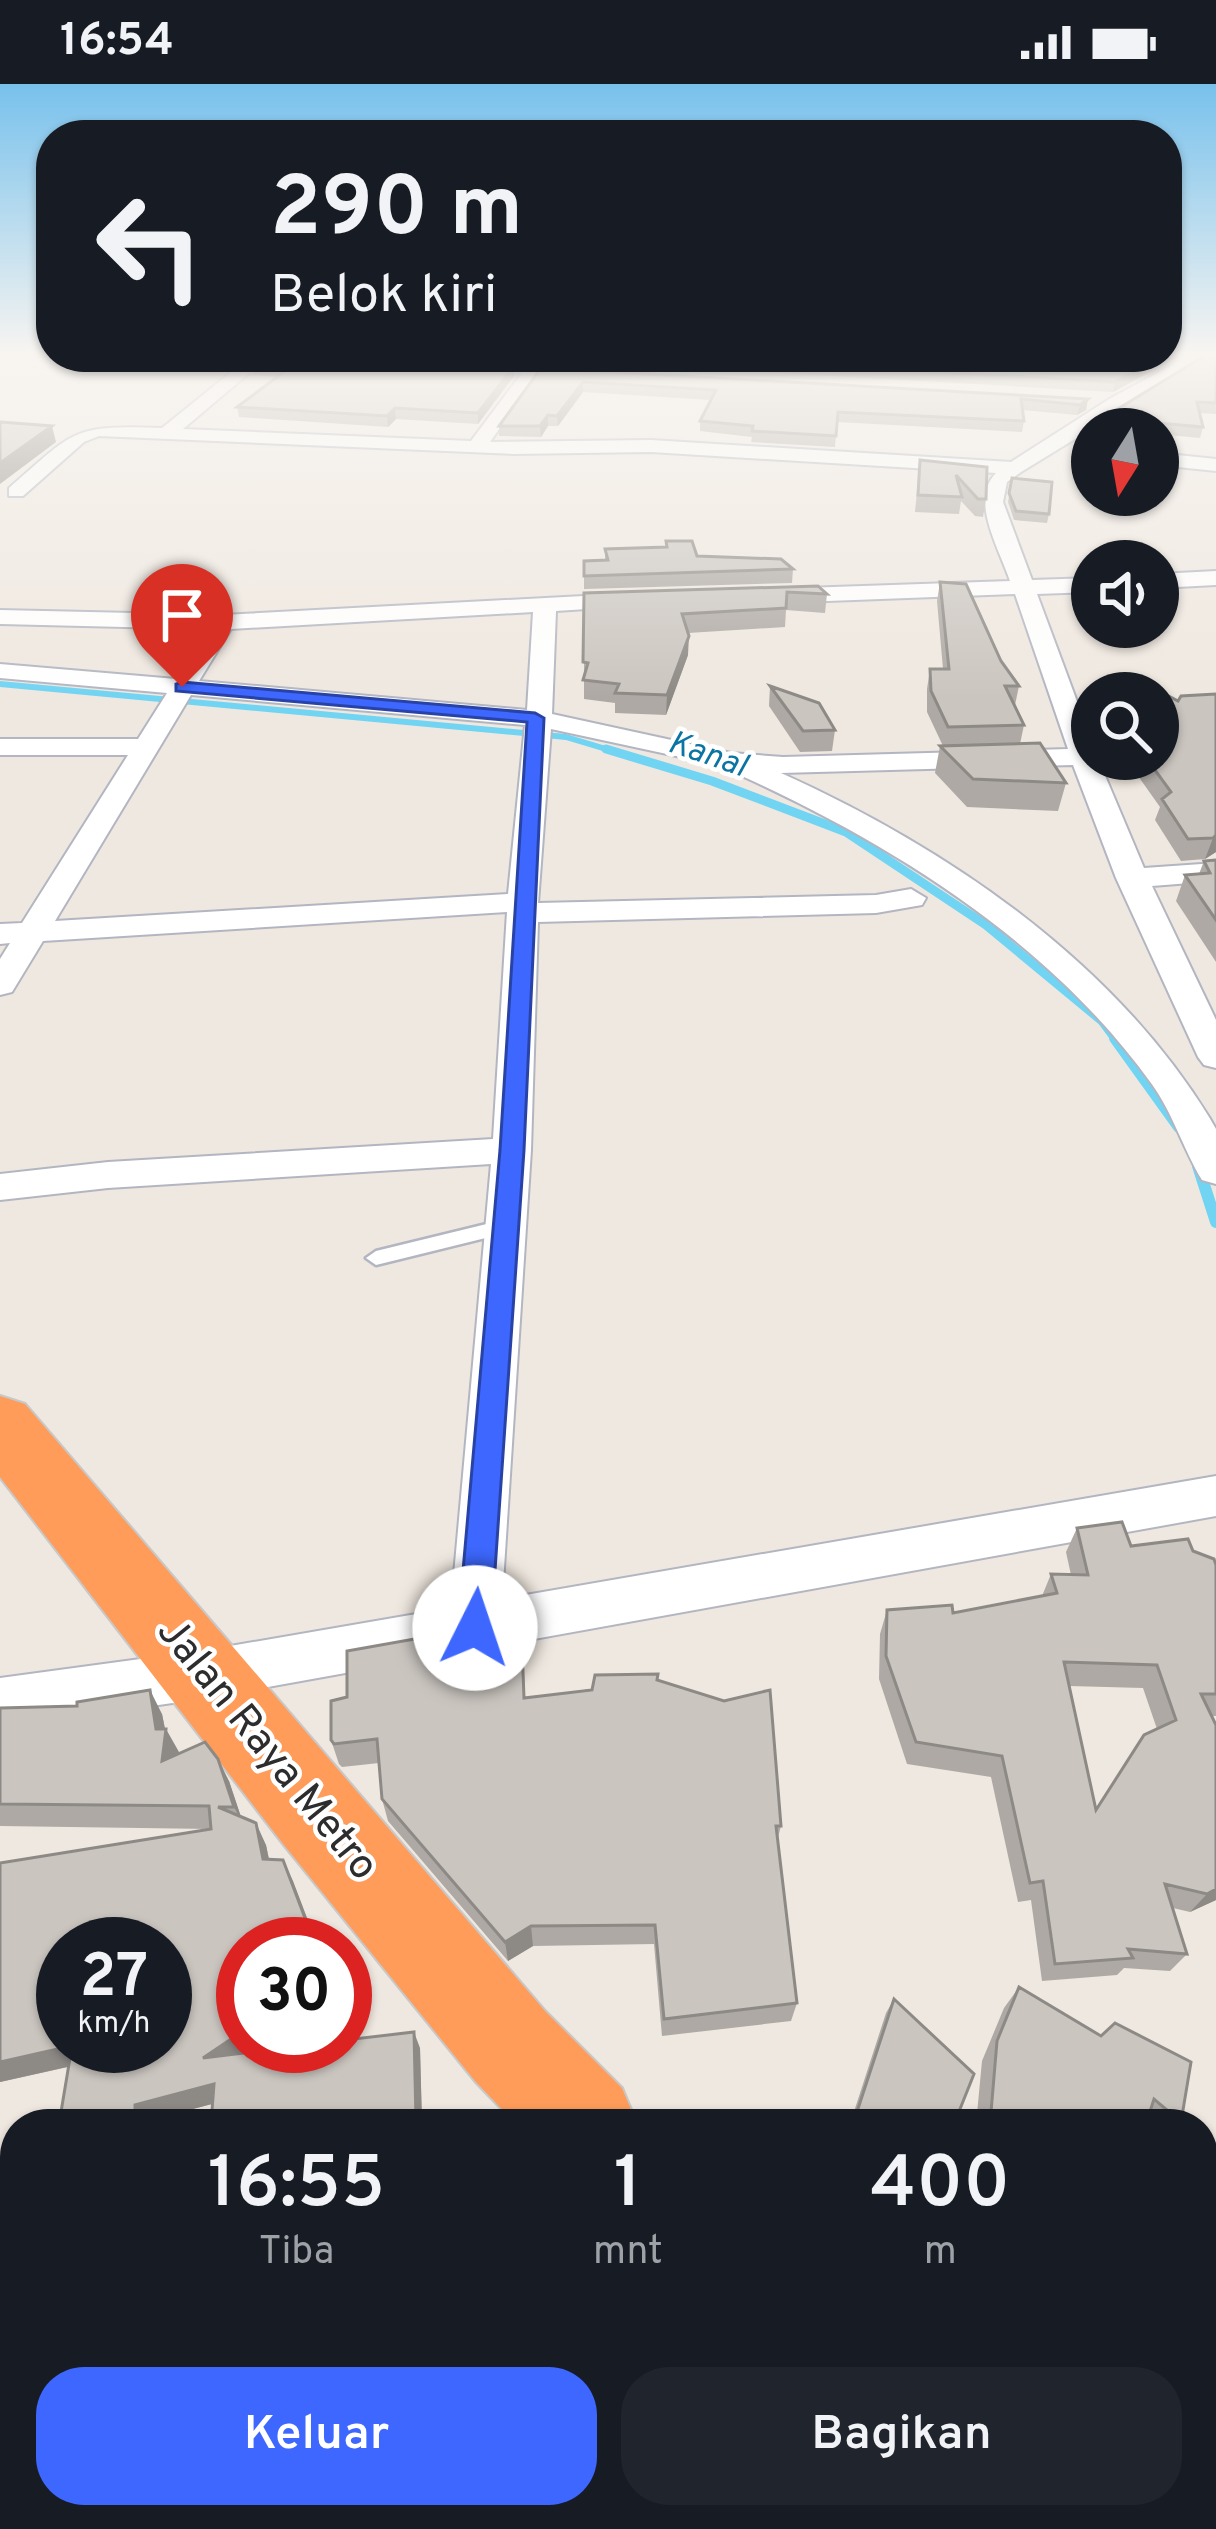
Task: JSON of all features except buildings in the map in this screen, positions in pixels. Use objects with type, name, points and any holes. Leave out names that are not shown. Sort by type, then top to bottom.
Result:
[{"type":"highway","name":"Jalan Raya Metro","points":[[0,1424],[207,1674],[315,1814],[510,2046],[571,2109]]},
{"type":"street","points":[[16,492],[44,469]]},
{"type":"street","points":[[1011,469],[998,480],[993,502],[1024,589],[1071,690]]},
{"type":"street","points":[[1179,580],[1216,578]]},
{"type":"street","points":[[760,596],[1071,586]]},
{"type":"street","points":[[0,617],[223,622],[665,599]]},
{"type":"street","points":[[475,1628],[512,1150],[534,733],[546,660],[545,602]]},
{"type":"street","points":[[0,985],[16,933],[144,748],[223,622]]},
{"type":"street","points":[[0,671],[175,697],[534,733],[730,761],[783,765],[1071,757]]},
{"type":"street","points":[[0,747],[144,748]]},
{"type":"street","points":[[730,761],[893,839],[964,883],[1024,931],[1161,1066],[1216,1171]]},
{"type":"street","points":[[1093,780],[1131,878],[1208,1022],[1216,1057]]},
{"type":"street","points":[[1131,878],[1216,872]]},
{"type":"street","points":[[16,933],[523,908],[876,904],[911,898]]},
{"type":"street","points":[[0,1187],[108,1175],[512,1150]]},
{"type":"street","points":[[0,1703],[207,1674],[1216,1496]]},
{"type":"lane","points":[[376,1258],[503,1228]]},
{"type":"waterway","name":"Kanal","points":[[0,684],[566,737],[606,749]]},
{"type":"waterway","name":"Kanal","points":[[606,749],[616,752]]},
{"type":"waterway","name":"Kanal","points":[[606,749],[712,781],[846,832],[986,925],[1102,1021],[1117,1041]]},
{"type":"waterway","name":"Kanal","points":[[1115,1038],[1179,1127]]},
{"type":"waterway","name":"Kanal","points":[[1198,1166],[1216,1222]]},
{"type":"route","points":[[182,687],[535,718],[512,1150],[475,1628]]}]
